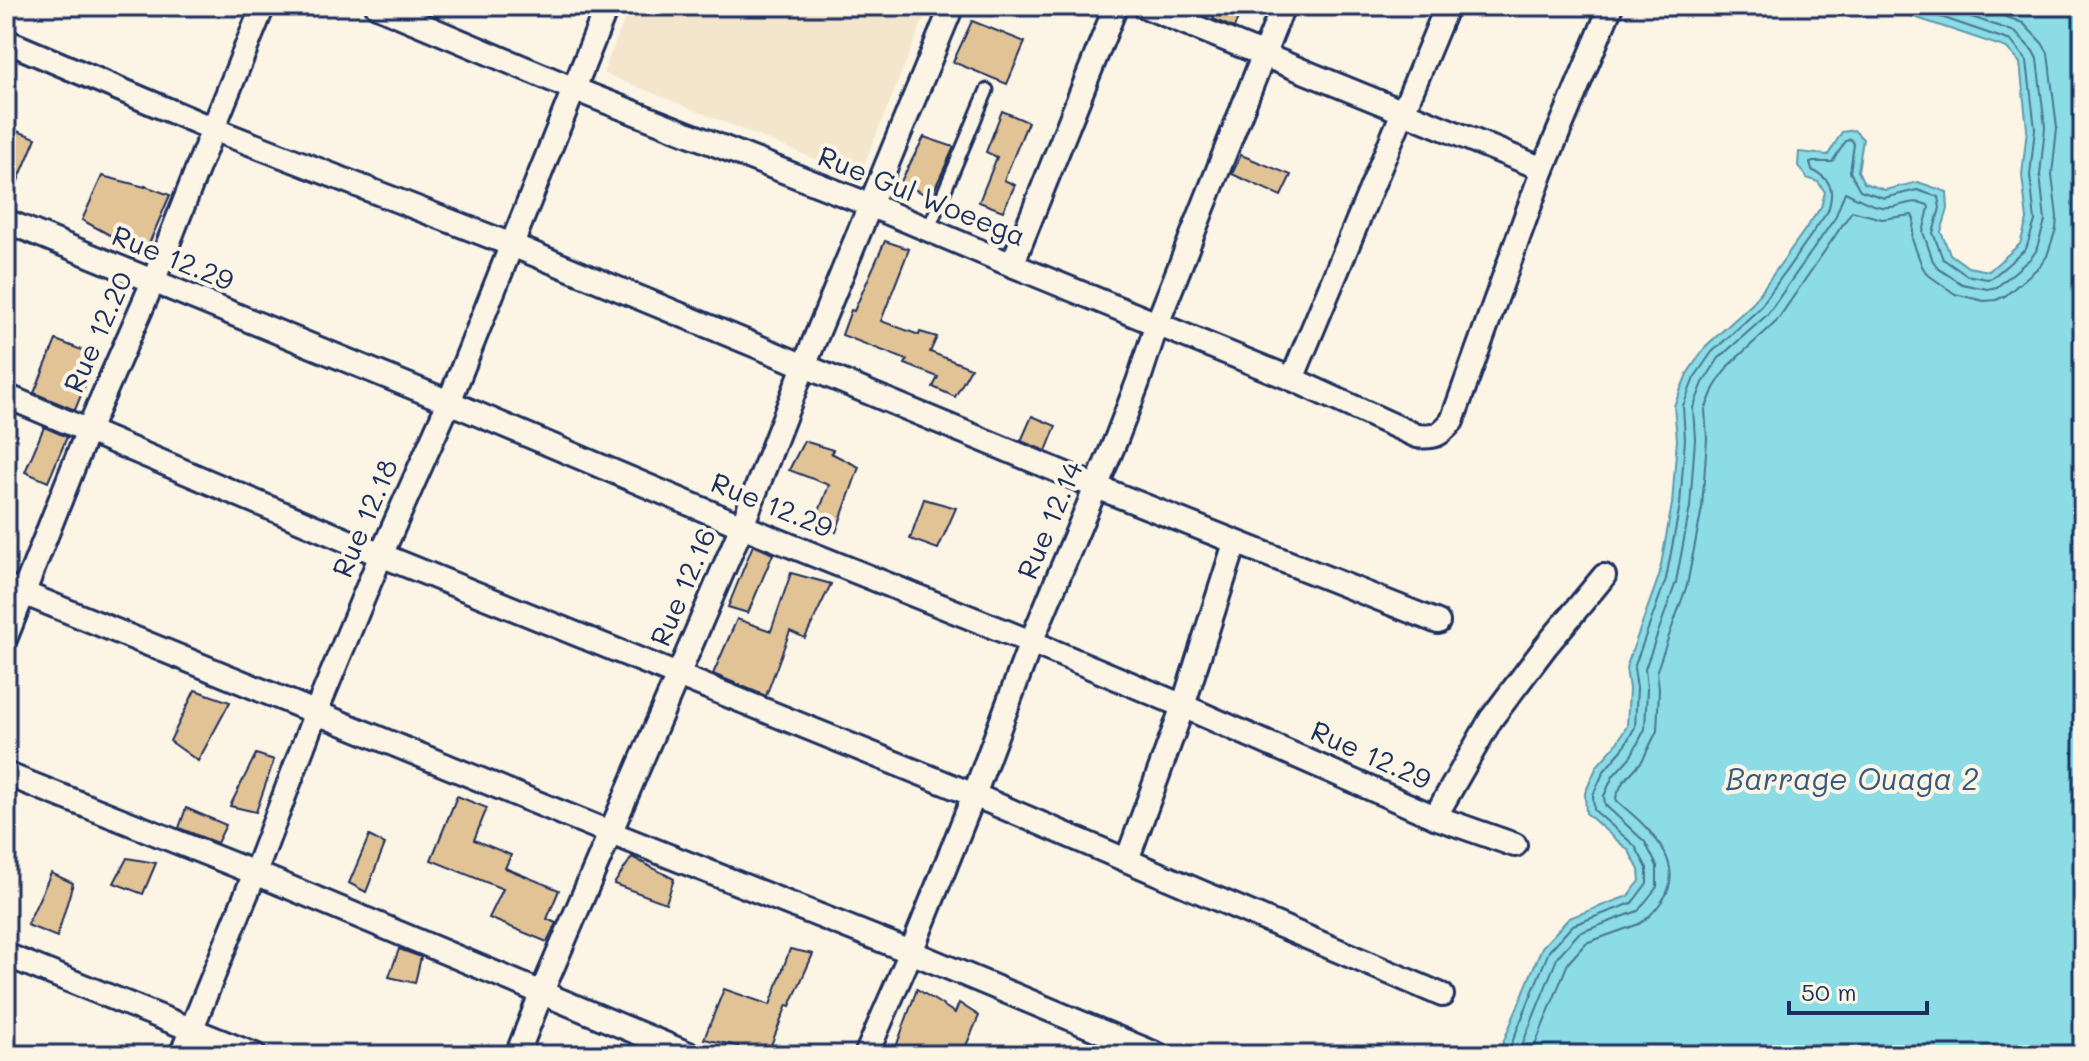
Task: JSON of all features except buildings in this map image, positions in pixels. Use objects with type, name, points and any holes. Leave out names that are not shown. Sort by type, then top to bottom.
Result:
[{"type":"street","name":"Rue 12.20","points":[[6,637],[15,590],[153,282],[263,6]]},
{"type":"street","name":"Rue Gul Woeega","points":[[377,6],[574,89],[870,205],[1292,379],[1417,436],[1430,438],[1442,432],[1452,421],[1543,169]]},
{"type":"street","name":"Rue 12.18","points":[[181,1055],[316,712],[449,402],[607,6]]},
{"type":"street","name":"Rue 12.16","points":[[517,1055],[742,526],[804,366],[952,6]]},
{"type":"street","points":[[1012,265],[1116,6]]},
{"type":"street","points":[[1144,6],[1543,169],[1611,6]]},
{"type":"street","name":"Rue 12.14","points":[[866,1055],[911,952],[1031,642],[1097,487],[1157,324],[1283,6]]},
{"type":"street","points":[[1292,379],[1447,6]]},
{"type":"street","points":[[6,41],[213,129],[512,245],[1097,487],[1438,622]]},
{"type":"street","name":"Rue 12.29","points":[[6,221],[742,526],[1031,642],[1435,817],[1515,845]]},
{"type":"street","points":[[6,396],[381,555],[974,795],[1442,995]]},
{"type":"street","points":[[1127,860],[1183,706],[1235,543]]},
{"type":"street","points":[[1435,817],[1491,719],[1604,576]]},
{"type":"street","points":[[15,590],[1158,1055]]},
{"type":"street","points":[[6,774],[255,873],[691,1055]]},
{"type":"street","points":[[6,955],[255,1055]]},
{"type":"lane","points":[[928,230],[987,90]]},
{"type":"shaded area","points":[[630,6],[929,6],[859,177],[603,73]]},
{"type":"water","name":"Barrage Ouaga 2","points":[[1881,6],[2083,6],[2083,1055],[1498,1055],[1542,947],[1569,918],[1628,896],[1640,881],[1639,870],[1629,851],[1586,813],[1585,793],[1597,766],[1627,726],[1629,689],[1626,668],[1659,576],[1672,504],[1677,439],[1674,406],[1687,374],[1706,346],[1752,304],[1821,207],[1825,192],[1818,182],[1807,178],[1798,166],[1799,152],[1828,155],[1842,132],[1854,130],[1863,139],[1858,171],[1864,183],[1885,190],[1918,182],[1947,192],[1948,209],[1941,232],[1950,254],[1968,267],[1989,271],[2020,244],[2027,220],[2022,175],[2027,129],[2020,63],[2007,48]]}]
